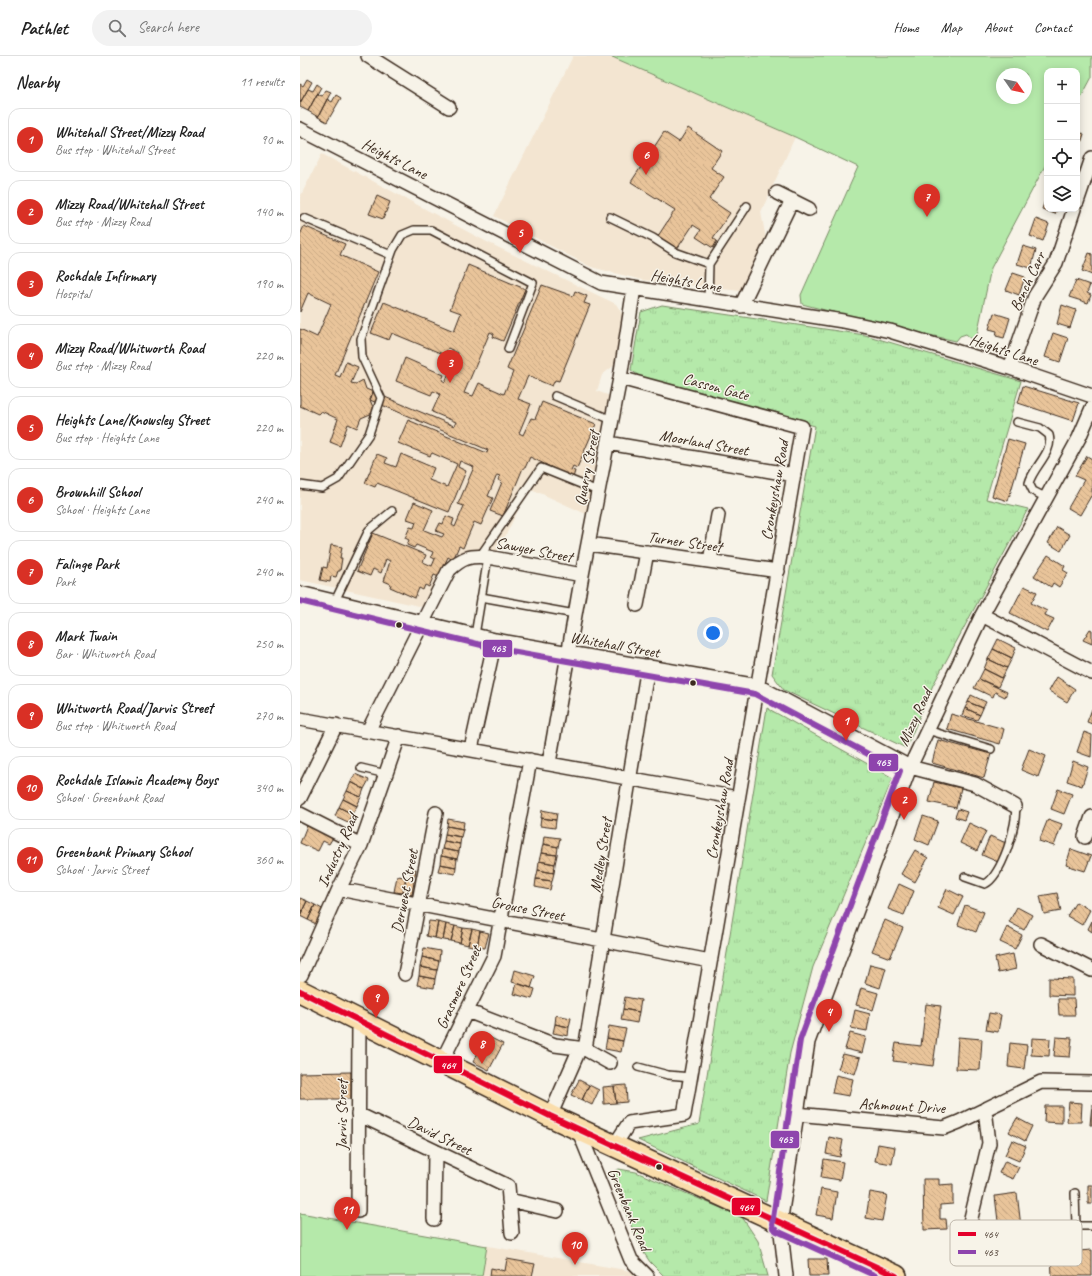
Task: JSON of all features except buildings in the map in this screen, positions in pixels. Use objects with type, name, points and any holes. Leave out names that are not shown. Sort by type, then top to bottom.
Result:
[{"type":"main road","points":[[301,983],[359,1020],[614,1146],[780,1224],[896,1276]]},
{"type":"street","points":[[368,56],[449,107]]},
{"type":"street","name":"Heights Lane","points":[[300,129],[601,283],[843,321],[890,331],[1010,368],[1092,396]]},
{"type":"street","points":[[1080,193],[1092,158]]},
{"type":"street","points":[[777,193],[810,209]]},
{"type":"street","points":[[741,306],[792,200]]},
{"type":"street","name":"Bench Carr","points":[[1010,368],[1035,296],[1056,263],[1073,212]]},
{"type":"street","name":"Quarry Street","points":[[549,763],[582,575],[620,378],[634,288]]},
{"type":"street","name":"Casson Gate","points":[[620,378],[802,427]]},
{"type":"street","name":"Mizzy Road","points":[[786,1276],[780,1224],[808,1042],[910,767],[982,615],[1079,438],[1092,408]]},
{"type":"street","name":"Cronkeyshaw Road","points":[[614,1146],[629,1123],[684,1115],[802,427]]},
{"type":"street","name":"Moorland Street","points":[[608,443],[794,476]]},
{"type":"street","points":[[710,561],[718,515]]},
{"type":"street","name":"Turner Street","points":[[589,544],[778,571]]},
{"type":"street","points":[[637,605],[647,552]]},
{"type":"street","points":[[368,731],[449,570],[460,560],[484,557]]},
{"type":"street","name":"Sawyer Street","points":[[484,557],[582,575]]},
{"type":"street","name":"Whitehall Street","points":[[300,593],[495,640],[758,686],[910,767],[975,784],[1015,806]]},
{"type":"street","points":[[982,615],[1092,673]]},
{"type":"street","points":[[471,749],[495,640]]},
{"type":"street","name":"Medley Street","points":[[554,1107],[583,1049],[603,940],[648,666]]},
{"type":"street","points":[[300,718],[738,798]]},
{"type":"street","points":[[300,798],[336,725]]},
{"type":"street","name":"Industry Road","points":[[301,983],[339,889],[361,845],[399,736]]},
{"type":"street","name":"Grasmere Street","points":[[442,1061],[494,956],[530,760]]},
{"type":"street","name":"Derwent Street","points":[[405,974],[436,813]]},
{"type":"street","points":[[300,814],[361,845]]},
{"type":"street","points":[[1085,837],[1092,817]]},
{"type":"street","name":"Grouse Street","points":[[339,889],[710,961]]},
{"type":"street","points":[[1041,944],[1092,970]]},
{"type":"street","points":[[467,1011],[555,1045],[583,1049],[610,1063]]},
{"type":"street","name":"Jarvis Street","points":[[358,1211],[359,1020]]},
{"type":"street","name":"Ashmount Drive","points":[[796,1114],[944,1128],[985,1110],[1041,1082],[1092,1083]]},
{"type":"street","points":[[970,1220],[988,1143],[985,1110]]},
{"type":"street","name":"David Street","points":[[358,1114],[508,1186],[509,1200]]},
{"type":"street","name":"Greenbank Road","points":[[578,1128],[631,1260],[648,1276]]},
{"type":"street","points":[[434,1219],[436,1151]]},
{"type":"street","points":[[512,1233],[509,1200],[557,1211]]},
{"type":"lane","points":[[708,301],[709,264],[747,206]]},
{"type":"lane","points":[[610,217],[653,238],[675,252],[709,264]]},
{"type":"lane","points":[[304,218],[391,255]]},
{"type":"lane","points":[[300,485],[322,488],[338,479],[369,434],[381,398],[362,357],[361,339],[391,255],[402,235],[414,230],[431,230],[533,283],[508,349]]},
{"type":"lane","points":[[555,396],[612,420]]},
{"type":"lane","points":[[1017,422],[1040,428],[1049,435],[1050,446],[1032,475],[1029,483],[1033,491],[1047,498]]},
{"type":"lane","points":[[475,635],[481,597],[484,557],[541,468],[598,491]]},
{"type":"lane","points":[[335,601],[369,530],[392,511]]},
{"type":"lane","points":[[481,597],[575,614]]},
{"type":"lane","points":[[927,730],[991,749]]},
{"type":"lane","points":[[361,768],[386,774]]},
{"type":"lane","points":[[965,877],[985,884],[990,882],[1010,841],[1016,811],[1015,806]]},
{"type":"lane","points":[[638,1067],[668,1075],[691,1077]]},
{"type":"lane","points":[[1075,1193],[1076,1220]]},
{"type":"shaded area","points":[[573,56],[610,56],[795,137],[761,212],[766,239],[740,291],[642,280],[591,267],[494,216]]},
{"type":"shaded area","points":[[322,154],[487,242],[616,304],[625,318],[616,364],[602,375],[597,391],[610,396],[586,514],[529,488],[497,553],[462,555],[433,609],[300,580],[300,197]]},
{"type":"shaded area","points":[[300,1213],[631,1271],[635,1276],[300,1276]]},
{"type":"green space","points":[[610,56],[1092,56],[1092,77],[1080,99],[1080,68],[1044,68],[1044,168],[991,268],[977,335],[972,339],[966,334],[960,336],[956,341],[859,319],[802,304],[801,295],[858,167],[795,137]]},
{"type":"green space","points":[[662,305],[865,335],[1021,381],[986,499],[1028,509],[933,685],[906,748],[784,690],[772,674],[815,426],[642,378],[631,370],[641,312]]},
{"type":"green space","points":[[767,708],[893,778],[813,967],[790,1053],[766,1201],[638,1140],[699,1124]]},
{"type":"green space","points":[[619,1169],[636,1172],[742,1217],[758,1241],[768,1276],[664,1276],[650,1262],[642,1250],[627,1216],[612,1173]]},
{"type":"green space","points":[[300,1213],[487,1246],[482,1276],[300,1276]]},
{"type":"transit line","name":"463","points":[[300,601],[494,648],[755,694],[900,771],[800,1040],[772,1224],[773,1228],[777,1231],[876,1276]]},
{"type":"transit line","name":"464","points":[[300,991],[550,1116],[896,1276]]},
{"type":"place","name":"Brownhill School","points":[[646,175]]},
{"type":"place","name":"Falinge Park","points":[[927,217]]},
{"type":"place","name":"Heights Lane/Knowsley Street","points":[[520,253]]},
{"type":"place","name":"Rochdale Infirmary","points":[[450,383]]},
{"type":"place","name":"Whitehall Street/Mizzy Road","points":[[846,741]]},
{"type":"place","name":"Mizzy Road/Whitehall Street","points":[[904,820]]},
{"type":"place","name":"Whitworth Road/Jarvis Street","points":[[376,1018]]},
{"type":"place","name":"Mizzy Road/Whitworth Road","points":[[829,1032]]},
{"type":"place","name":"Mark Twain","points":[[482,1064]]},
{"type":"place","name":"Greenbank Primary School","points":[[347,1230]]},
{"type":"place","name":"Rochdale Islamic Academy Boys","points":[[575,1265]]}]
